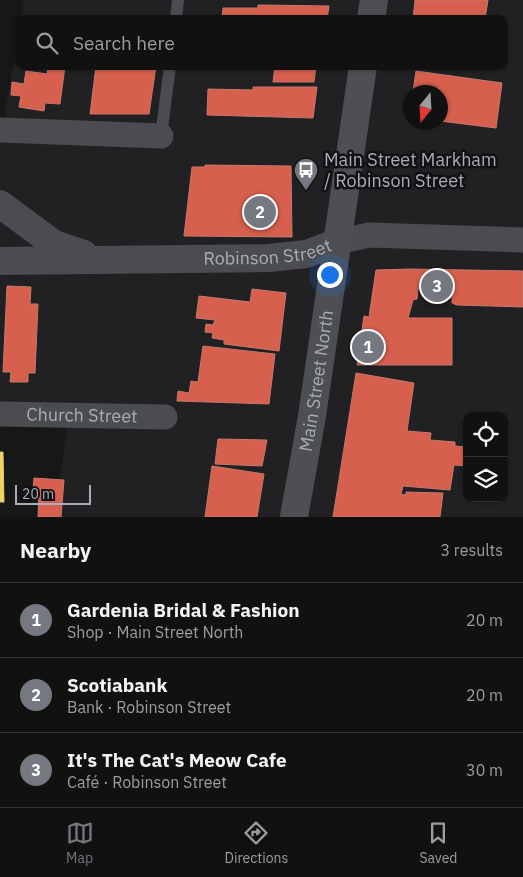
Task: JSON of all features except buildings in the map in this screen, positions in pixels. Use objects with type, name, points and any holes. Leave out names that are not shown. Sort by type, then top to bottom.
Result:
[{"type":"main road","points":[[372,15],[374,0]]},
{"type":"main road","name":"Main Street North","points":[[294,517],[312,416],[362,70]]},
{"type":"street","points":[[0,130],[161,136]]},
{"type":"street","name":"Robinson Street","points":[[0,204],[54,244],[99,259]]},
{"type":"street","name":"Robinson Street","points":[[0,261],[270,258],[306,254],[338,242],[369,236],[523,240]]},
{"type":"street","name":"Church Street","points":[[0,414],[164,417]]},
{"type":"lane","points":[[176,15],[178,0]]},
{"type":"lane","points":[[161,136],[169,70]]},
{"type":"shaded area","points":[[24,0],[523,0],[523,517],[55,517],[69,411],[0,407],[0,144],[15,55],[15,70],[508,70],[508,15],[22,15]]},
{"type":"place","name":"Main Street Markham / Robinson Street","points":[[306,191]]},
{"type":"place","name":"Scotiabank","points":[[260,212]]},
{"type":"place","name":"It's The Cat's Meow Cafe","points":[[437,286]]},
{"type":"place","name":"Gardenia Bridal & Fashion","points":[[368,347]]}]
